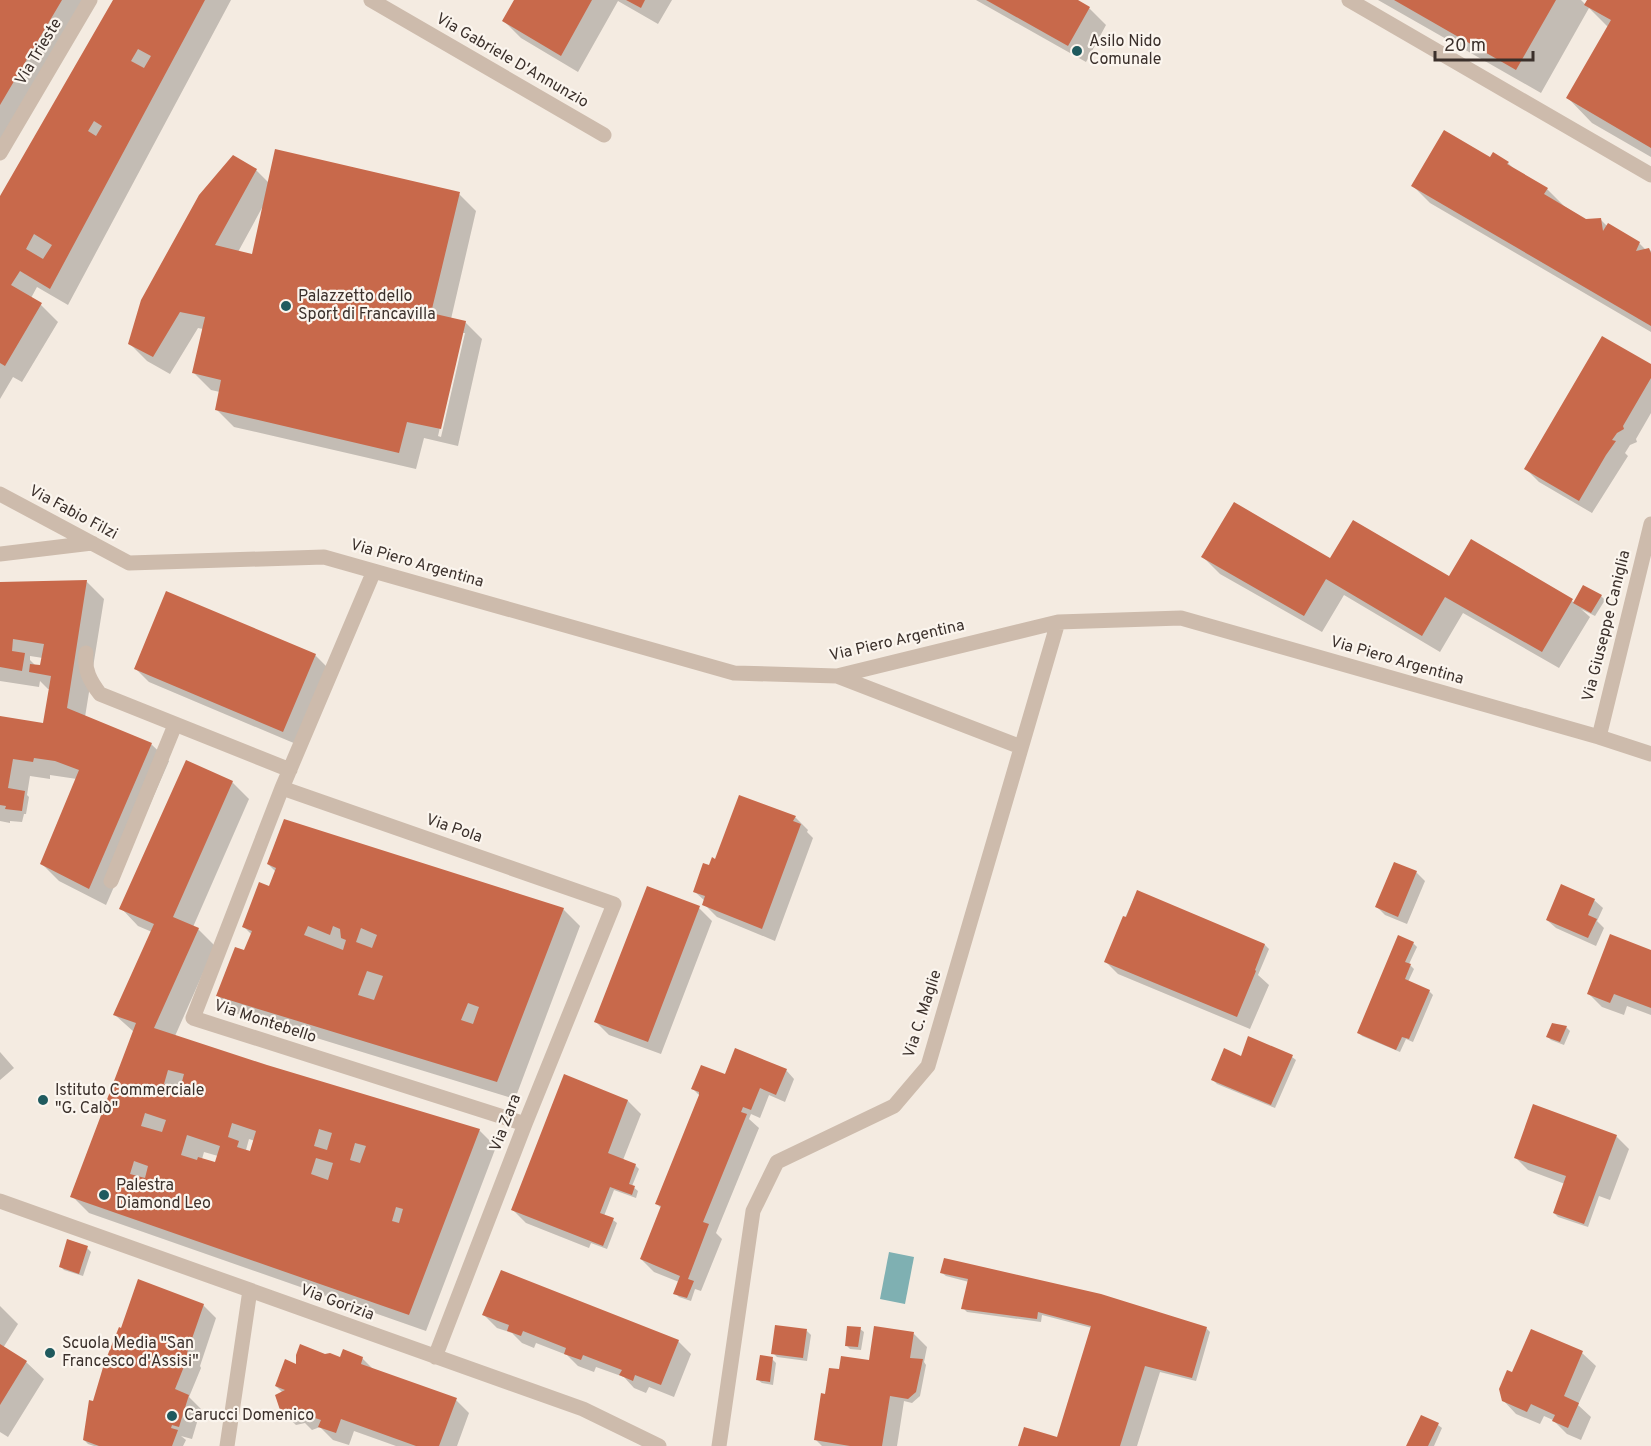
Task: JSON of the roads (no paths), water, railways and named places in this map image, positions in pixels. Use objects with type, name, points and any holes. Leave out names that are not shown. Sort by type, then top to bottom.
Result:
[{"type":"street","name":"Via Trieste","points":[[0,153],[90,0]]},
{"type":"street","name":"Via Gabriele D'Annunzio","points":[[371,0],[604,135]]},
{"type":"street","points":[[1349,0],[1651,175]]},
{"type":"street","name":"Via Fabio Filzi","points":[[0,494],[129,563]]},
{"type":"street","name":"Via Giuseppe Caniglia","points":[[1599,737],[1651,524]]},
{"type":"street","points":[[0,554],[92,543]]},
{"type":"street","name":"Via Piero Argentina","points":[[129,563],[324,557],[734,673],[837,676],[1058,622],[1181,618],[1599,737],[1651,754]]},
{"type":"street","points":[[282,788],[374,571]]},
{"type":"street","name":"Via C. Maglie","points":[[719,1446],[753,1211],[777,1162],[894,1106],[928,1066],[1058,622]]},
{"type":"street","points":[[86,653],[86,671],[100,694],[290,771]]},
{"type":"street","points":[[837,676],[1021,747]]},
{"type":"street","points":[[111,881],[175,725]]},
{"type":"street","name":"Via Pola","points":[[282,788],[614,904]]},
{"type":"street","name":"Via Montebello","points":[[282,788],[193,1018],[525,1124]]},
{"type":"street","name":"Via Zara","points":[[435,1357],[525,1124],[614,904]]},
{"type":"street","name":"Via Gorizia","points":[[0,1201],[583,1409],[659,1446]]},
{"type":"street","points":[[227,1446],[250,1290]]},
{"type":"water","points":[[889,1252],[914,1257],[905,1304],[880,1299]]},
{"type":"place","name":"Asilo Nido Comunale","points":[[1077,51]]},
{"type":"place","name":"Palazzetto dello Sport di Francavilla","points":[[286,306]]},
{"type":"place","name":"Istituto Commerciale \"G. Calò\"","points":[[43,1100]]},
{"type":"place","name":"Palestra Diamond Leo","points":[[104,1195]]},
{"type":"place","name":"Scuola Media \"San Francesco d'Assisi\"","points":[[50,1353]]},
{"type":"place","name":"Carucci Domenico","points":[[172,1416]]}]
